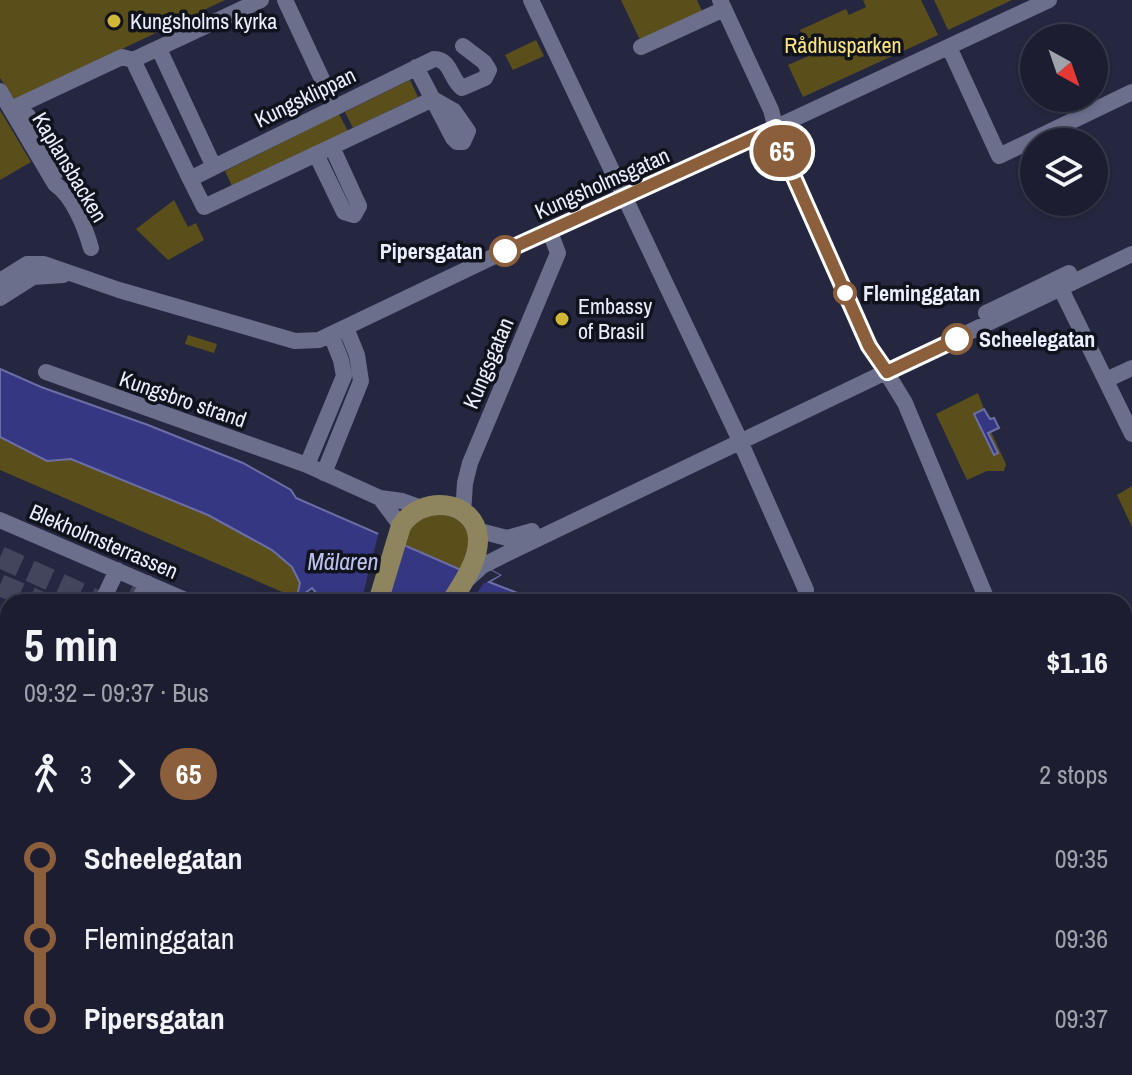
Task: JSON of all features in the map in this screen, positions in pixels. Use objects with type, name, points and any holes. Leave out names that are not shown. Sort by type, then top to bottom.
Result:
[{"type":"main road","points":[[380,594],[406,517],[419,507],[443,504],[470,522],[478,539],[478,564],[456,593]]},
{"type":"street","points":[[11,109],[122,57],[133,60],[159,49],[261,0]]},
{"type":"street","points":[[285,0],[335,107]]},
{"type":"street","points":[[531,0],[738,437],[806,590]]},
{"type":"street","name":"Kungsholmsgatan","points":[[30,271],[44,264],[295,341],[309,341],[339,332],[526,241],[1049,0]]},
{"type":"street","points":[[641,47],[722,4],[771,110],[781,148],[863,334],[905,403],[985,594]]},
{"type":"street","name":"Kungsklippan","points":[[190,179],[434,59],[446,63],[462,88],[485,78],[489,70],[484,62],[463,46]]},
{"type":"street","points":[[949,47],[999,156],[1132,92]]},
{"type":"street","points":[[159,49],[214,167]]},
{"type":"street","points":[[133,60],[204,207],[433,99],[416,67]]},
{"type":"street","name":"Kaplansbacken","points":[[0,91],[47,172],[86,228],[91,248]]},
{"type":"street","name":"Kaplansbacken","points":[[11,109],[28,116],[60,170]]},
{"type":"street","points":[[316,154],[344,212],[354,215],[359,206],[332,147]]},
{"type":"street","name":"Kungsgatan","points":[[470,522],[466,478],[470,463],[558,253],[550,232]]},
{"type":"street","points":[[1059,284],[1132,243]]},
{"type":"street","points":[[478,564],[1059,284],[1132,254]]},
{"type":"street","points":[[0,281],[30,271]]},
{"type":"street","points":[[0,298],[30,271]]},
{"type":"street","points":[[1059,284],[1132,434]]},
{"type":"street","points":[[307,465],[344,376],[339,332]]},
{"type":"street","points":[[324,473],[361,381],[357,355],[339,332]]},
{"type":"street","points":[[1106,380],[1132,368]]},
{"type":"street","name":"Kungsbro strand","points":[[46,372],[307,465],[380,498],[419,507]]},
{"type":"street","points":[[344,376],[361,381]]},
{"type":"street","points":[[470,522],[507,538],[523,535],[738,437]]},
{"type":"street","points":[[380,498],[400,528]]},
{"type":"street","name":"Blekholmsterrassen","points":[[0,520],[172,594]]},
{"type":"street","points":[[106,594],[117,570]]},
{"type":"street","points":[[142,594],[147,583]]},
{"type":"green space","points":[[0,0],[225,0],[15,100],[0,78]]},
{"type":"green space","points":[[621,0],[697,0],[703,13],[646,41],[639,38]]},
{"type":"green space","name":"Rådhusparken","points":[[863,0],[921,0],[938,35],[803,97],[788,65],[811,55],[800,30],[846,9],[849,15],[866,7]]},
{"type":"green space","name":"Rådhusparken","points":[[934,0],[1012,0],[948,30]]},
{"type":"green space","points":[[536,40],[544,56],[513,70],[505,55]]},
{"type":"green space","points":[[410,80],[418,97],[353,128],[345,112]]},
{"type":"green space","points":[[0,110],[31,162],[0,180]]},
{"type":"green space","points":[[339,114],[348,131],[233,188],[225,171]]},
{"type":"green space","points":[[174,200],[188,227],[196,223],[204,240],[168,260],[136,229]]},
{"type":"green space","points":[[188,335],[217,344],[214,353],[185,344]]},
{"type":"green space","points":[[978,393],[984,409],[975,414],[988,433],[991,432],[1006,464],[1004,471],[987,471],[967,480],[936,414]]},
{"type":"green space","points":[[0,437],[47,461],[71,459],[208,515],[272,550],[292,567],[300,583],[298,592],[287,594],[0,470]]},
{"type":"green space","points":[[1132,486],[1132,527],[1117,495]]},
{"type":"green space","points":[[436,511],[461,521],[470,538],[461,570],[402,545],[408,528]]},
{"type":"water","name":"Mälaren","points":[[0,369],[243,463],[291,490],[296,498],[461,570],[468,559],[500,575],[489,582],[520,594],[317,594],[312,588],[300,594],[300,583],[292,567],[272,550],[208,515],[71,459],[47,461],[0,437]]},
{"type":"water","points":[[984,409],[999,428],[988,433],[998,453],[994,455],[974,414]]},
{"type":"pier","points":[[379,531],[403,541],[390,594],[363,594]]},
{"type":"pier","points":[[468,559],[500,575],[483,584],[476,594],[447,594]]},
{"type":"tunnel","points":[[0,557],[81,594]]},
{"type":"tunnel","points":[[0,585],[21,594]]},
{"type":"tunnel","points":[[133,585],[152,594]]},
{"type":"bus line","name":"65","points":[[505,251],[776,128],[781,148],[863,334],[887,372],[957,339]]},
{"type":"place","name":"Kungsholms kyrka","points":[[114,21]]},
{"type":"place","name":"Pipersgatan","points":[[505,251]]},
{"type":"place","name":"Fleminggatan","points":[[845,293]]},
{"type":"place","name":"Embassy of Brasil","points":[[562,319]]},
{"type":"place","name":"Scheelegatan","points":[[957,339]]}]
